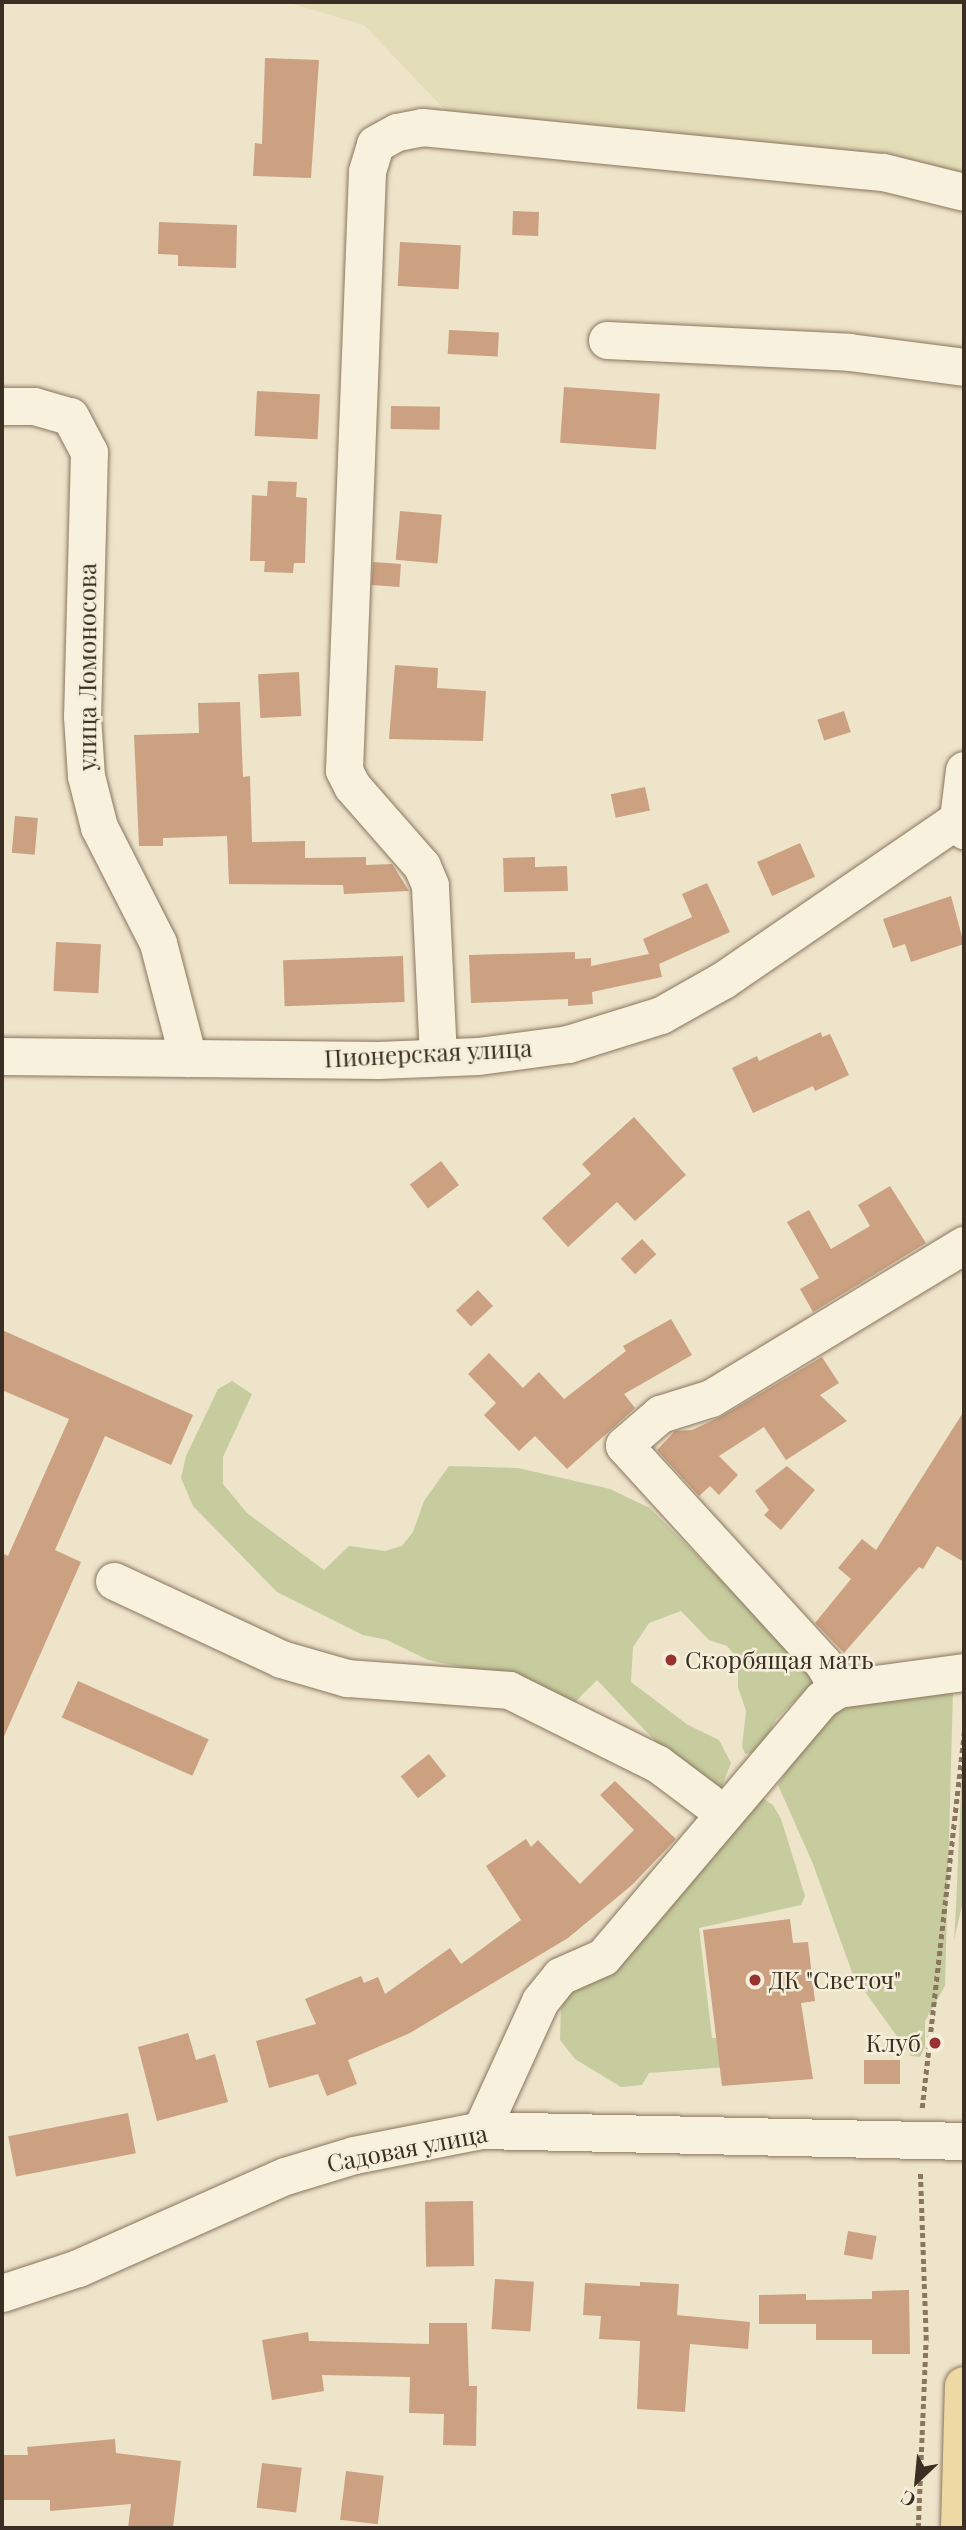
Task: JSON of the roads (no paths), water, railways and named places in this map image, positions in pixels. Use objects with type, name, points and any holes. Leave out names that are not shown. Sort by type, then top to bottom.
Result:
[{"type":"main road","points":[[960,2528],[964,2386]]},
{"type":"street","points":[[438,1057],[430,885],[422,866],[352,786],[344,770],[367,171],[375,144],[397,132],[422,127],[883,172],[964,192]]},
{"type":"street","points":[[607,340],[849,352],[964,368]]},
{"type":"street","name":"улица Ломоносова","points":[[2,406],[34,406],[71,416],[89,452],[82,716],[86,776],[99,827],[158,943],[188,1058]]},
{"type":"street","points":[[961,825],[964,770]]},
{"type":"street","name":"Пионерская улица","points":[[2,1056],[438,1057],[568,1044],[661,1015],[723,980],[961,825]]},
{"type":"street","points":[[838,1689],[823,1663],[624,1445],[660,1414],[711,1398],[964,1245]]},
{"type":"street","points":[[114,1581],[281,1659],[347,1678],[509,1690],[658,1764],[722,1812]]},
{"type":"street","points":[[481,2130],[540,2001],[561,1976],[603,1957],[722,1812],[822,1699],[838,1689],[964,1672]]},
{"type":"street","name":"Садовая улица","points":[[2,2293],[78,2269],[285,2176],[354,2154],[481,2130],[964,2141]]},
{"type":"place","name":"Скорбящая мать","points":[[671,1660]]},
{"type":"place","name":"ДК \"Светоч\"","points":[[755,1980]]},
{"type":"place","name":"Клуб","points":[[935,2043]]}]
